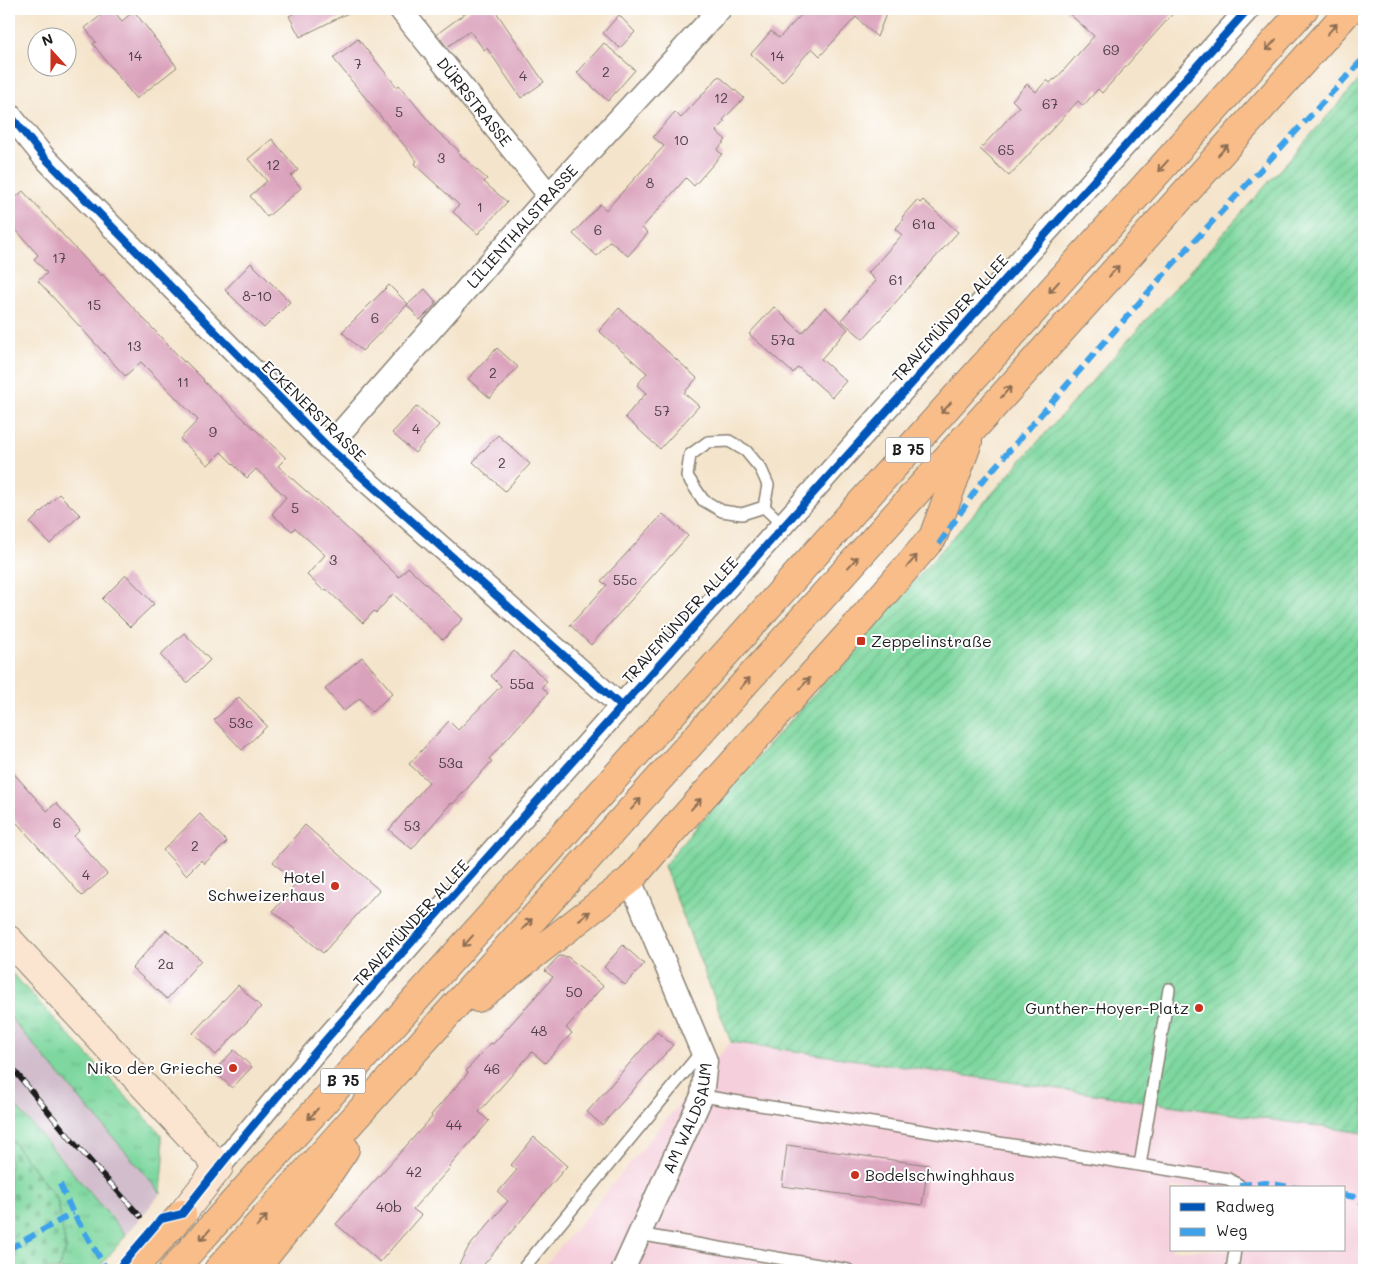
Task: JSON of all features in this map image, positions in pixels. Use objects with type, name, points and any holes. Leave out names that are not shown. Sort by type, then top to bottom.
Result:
[{"type":"highway","name":"B 75","points":[[173,1270],[1304,9]]},
{"type":"highway","name":"B 75","points":[[254,1270],[310,1201],[415,1049],[1350,9]]},
{"type":"highway","points":[[218,1270],[415,1049],[630,880],[933,537],[974,428]]},
{"type":"highway","points":[[132,1270],[182,1214]]},
{"type":"street","name":"DÜRRSTRASSE","points":[[400,9],[549,195]]},
{"type":"street","name":"LILIENTHALSTRASSE","points":[[328,447],[549,195],[720,9]]},
{"type":"street","name":"TRAVEMÜNDER ALLEE","points":[[182,1214],[313,1054],[621,706],[1248,9]]},
{"type":"street","name":"ECKENERSTRASSE","points":[[9,114],[43,156],[328,447],[621,706]]},
{"type":"street","name":"AM WALDSAUM","points":[[623,1270],[702,1096],[706,1061],[630,880]]},
{"type":"street","points":[[9,940],[219,1167]]},
{"type":"lane","points":[[729,441],[746,451],[761,469],[768,485],[764,507],[742,514],[722,511],[702,500],[688,476],[690,455],[708,442],[729,441]]},
{"type":"lane","points":[[764,507],[783,525]]},
{"type":"lane","points":[[1140,1165],[1169,989]]},
{"type":"lane","points":[[522,1270],[702,1052]]},
{"type":"lane","points":[[702,1096],[1228,1179],[1239,1186]]},
{"type":"lane","points":[[638,1234],[848,1270]]},
{"type":"lane","points":[[1232,1270],[1235,1252]]},
{"type":"shaded area","points":[[9,1016],[161,1193],[126,1235],[9,1098]]},
{"type":"shaded area","points":[[731,1042],[1364,1133],[1364,1270],[541,1270]]},
{"type":"green space","points":[[1364,75],[1364,1133],[731,1042],[664,866],[685,839]]},
{"type":"green space","points":[[9,970],[161,1134],[164,1158],[161,1193],[9,1016]]},
{"type":"green space","points":[[9,1098],[126,1235],[97,1270],[58,1270],[66,1249],[57,1199],[9,1137]]},
{"type":"green space","points":[[9,1137],[57,1199],[66,1249],[58,1270],[9,1270]]},
{"type":"building","points":[[109,9],[112,9],[122,21],[134,11],[177,67],[136,99],[93,44],[96,42],[85,28]]},
{"type":"building","points":[[302,9],[356,9],[300,37],[289,16]]},
{"type":"building","points":[[471,9],[494,9],[544,82],[521,98],[487,48],[484,50],[470,31],[447,47],[437,34]]},
{"type":"building","points":[[807,9],[888,9],[877,37],[856,17],[820,56],[812,48],[782,82],[751,54],[771,31],[779,38]]},
{"type":"building","points":[[1064,9],[1177,9],[1102,93],[1098,89],[1083,106],[1078,101],[1009,176],[980,149],[1019,107],[1012,100],[1027,84],[1036,92],[1047,80],[1050,83],[1055,80],[1094,36]]},
{"type":"building","points":[[619,15],[635,32],[620,48],[603,33]]},
{"type":"building","points":[[358,39],[397,87],[399,85],[436,130],[487,179],[484,182],[507,202],[478,234],[453,212],[459,205],[414,164],[417,161],[333,58]]},
{"type":"building","points":[[604,43],[635,70],[608,101],[577,73]]},
{"type":"building","points":[[719,76],[744,98],[723,120],[725,122],[716,131],[726,140],[717,150],[722,154],[694,186],[686,178],[642,228],[648,233],[628,256],[610,241],[597,256],[573,234],[600,204],[606,210],[664,146],[653,137],[675,112],[681,118]]},
{"type":"building","points":[[272,139],[298,170],[291,176],[301,188],[267,217],[250,196],[267,181],[248,159]]},
{"type":"building","points":[[23,191],[184,362],[286,458],[278,466],[399,577],[408,567],[463,619],[443,640],[393,594],[376,613],[374,611],[363,623],[326,589],[324,591],[307,575],[325,555],[295,528],[292,531],[272,514],[286,497],[256,469],[247,478],[221,452],[208,465],[180,439],[198,420],[141,362],[125,376],[38,281],[47,273],[34,259],[38,255],[9,222],[9,203]]},
{"type":"building","points":[[917,200],[920,203],[923,200],[958,232],[863,339],[841,320],[876,281],[868,273],[902,235],[895,229],[904,219],[902,217]]},
{"type":"building","points":[[251,263],[290,302],[264,328],[225,290]]},
{"type":"building","points":[[389,285],[408,304],[362,351],[342,332]]},
{"type":"building","points":[[425,289],[437,303],[420,320],[407,305]]},
{"type":"building","points":[[774,307],[802,333],[825,307],[848,329],[821,359],[846,381],[832,397],[798,367],[793,373],[749,334]]},
{"type":"building","points":[[619,308],[697,378],[684,393],[699,406],[660,449],[625,417],[646,393],[637,385],[647,373],[599,331]]},
{"type":"building","points":[[497,348],[518,367],[490,398],[468,379]]},
{"type":"building","points":[[417,406],[439,425],[415,453],[392,433]]},
{"type":"building","points":[[498,435],[530,464],[505,491],[473,462]]},
{"type":"building","points":[[59,494],[80,515],[50,544],[30,523]]},
{"type":"building","points":[[663,514],[688,536],[591,645],[570,625],[607,585],[601,581]]},
{"type":"building","points":[[126,575],[154,604],[130,627],[102,599]]},
{"type":"building","points":[[184,633],[210,660],[187,683],[160,655]]},
{"type":"building","points":[[514,651],[547,681],[542,687],[548,693],[489,759],[492,761],[453,804],[451,803],[412,849],[389,830],[429,782],[409,764],[449,721],[458,730],[501,686],[491,676]]},
{"type":"building","points":[[362,657],[393,693],[372,712],[360,698],[344,711],[325,689]]},
{"type":"building","points":[[239,697],[267,726],[242,750],[214,720]]},
{"type":"building","points":[[9,768],[47,811],[56,803],[80,830],[74,836],[107,874],[82,896],[9,814]]},
{"type":"building","points":[[200,814],[227,842],[204,864],[201,860],[186,875],[163,850]]},
{"type":"building","name":"Hotel Schweizerhaus","points":[[305,825],[379,890],[323,953],[273,911],[297,883],[273,862]]},
{"type":"building","points":[[166,930],[201,960],[167,999],[132,968]]},
{"type":"building","points":[[623,945],[644,964],[625,985],[604,967]]},
{"type":"building","points":[[559,956],[568,957],[603,986],[566,1028],[572,1033],[545,1063],[532,1052],[479,1112],[489,1121],[413,1209],[421,1215],[380,1262],[336,1224],[432,1117],[431,1115],[468,1073],[466,1071],[553,977],[545,971]]},
{"type":"building","points":[[238,985],[261,1007],[216,1055],[193,1033]]},
{"type":"building","points":[[657,1032],[673,1045],[602,1125],[587,1112]]},
{"type":"building","points":[[234,1050],[252,1067],[232,1088],[214,1071]]},
{"type":"building","points":[[534,1137],[567,1166],[481,1270],[456,1270],[468,1248],[508,1201],[498,1192],[517,1170],[511,1165]]},
{"type":"building","name":"Bodelschwinghhaus","points":[[787,1145],[928,1165],[922,1205],[782,1186]]},
{"type":"railway","points":[[9,1064],[75,1144],[140,1216]]},
{"type":"marked path","points":[[939,544],[980,484],[1174,263],[1364,58]]},
{"type":"marked path","points":[[1239,1185],[1266,1183],[1284,1186]]},
{"type":"marked path","points":[[60,1184],[73,1213],[107,1270]]},
{"type":"marked path","points":[[1346,1195],[1355,1197],[1364,1204]]},
{"type":"marked path","points":[[9,1249],[73,1213]]},
{"type":"cycle path","points":[[117,1270],[161,1219],[182,1214],[225,1159],[315,1052],[407,948],[808,497],[1248,9]]},
{"type":"cycle path","points":[[9,114],[43,156],[328,447],[621,706]]},
{"type":"place","name":"Zeppelinstraße","points":[[861,641]]},
{"type":"place","name":"Hotel Schweizerhaus","points":[[335,886]]},
{"type":"place","name":"Gunther-Hoyer-Platz","points":[[1199,1008]]},
{"type":"place","name":"Niko der Grieche","points":[[233,1068]]},
{"type":"place","name":"Bodelschwinghhaus","points":[[855,1175]]}]
